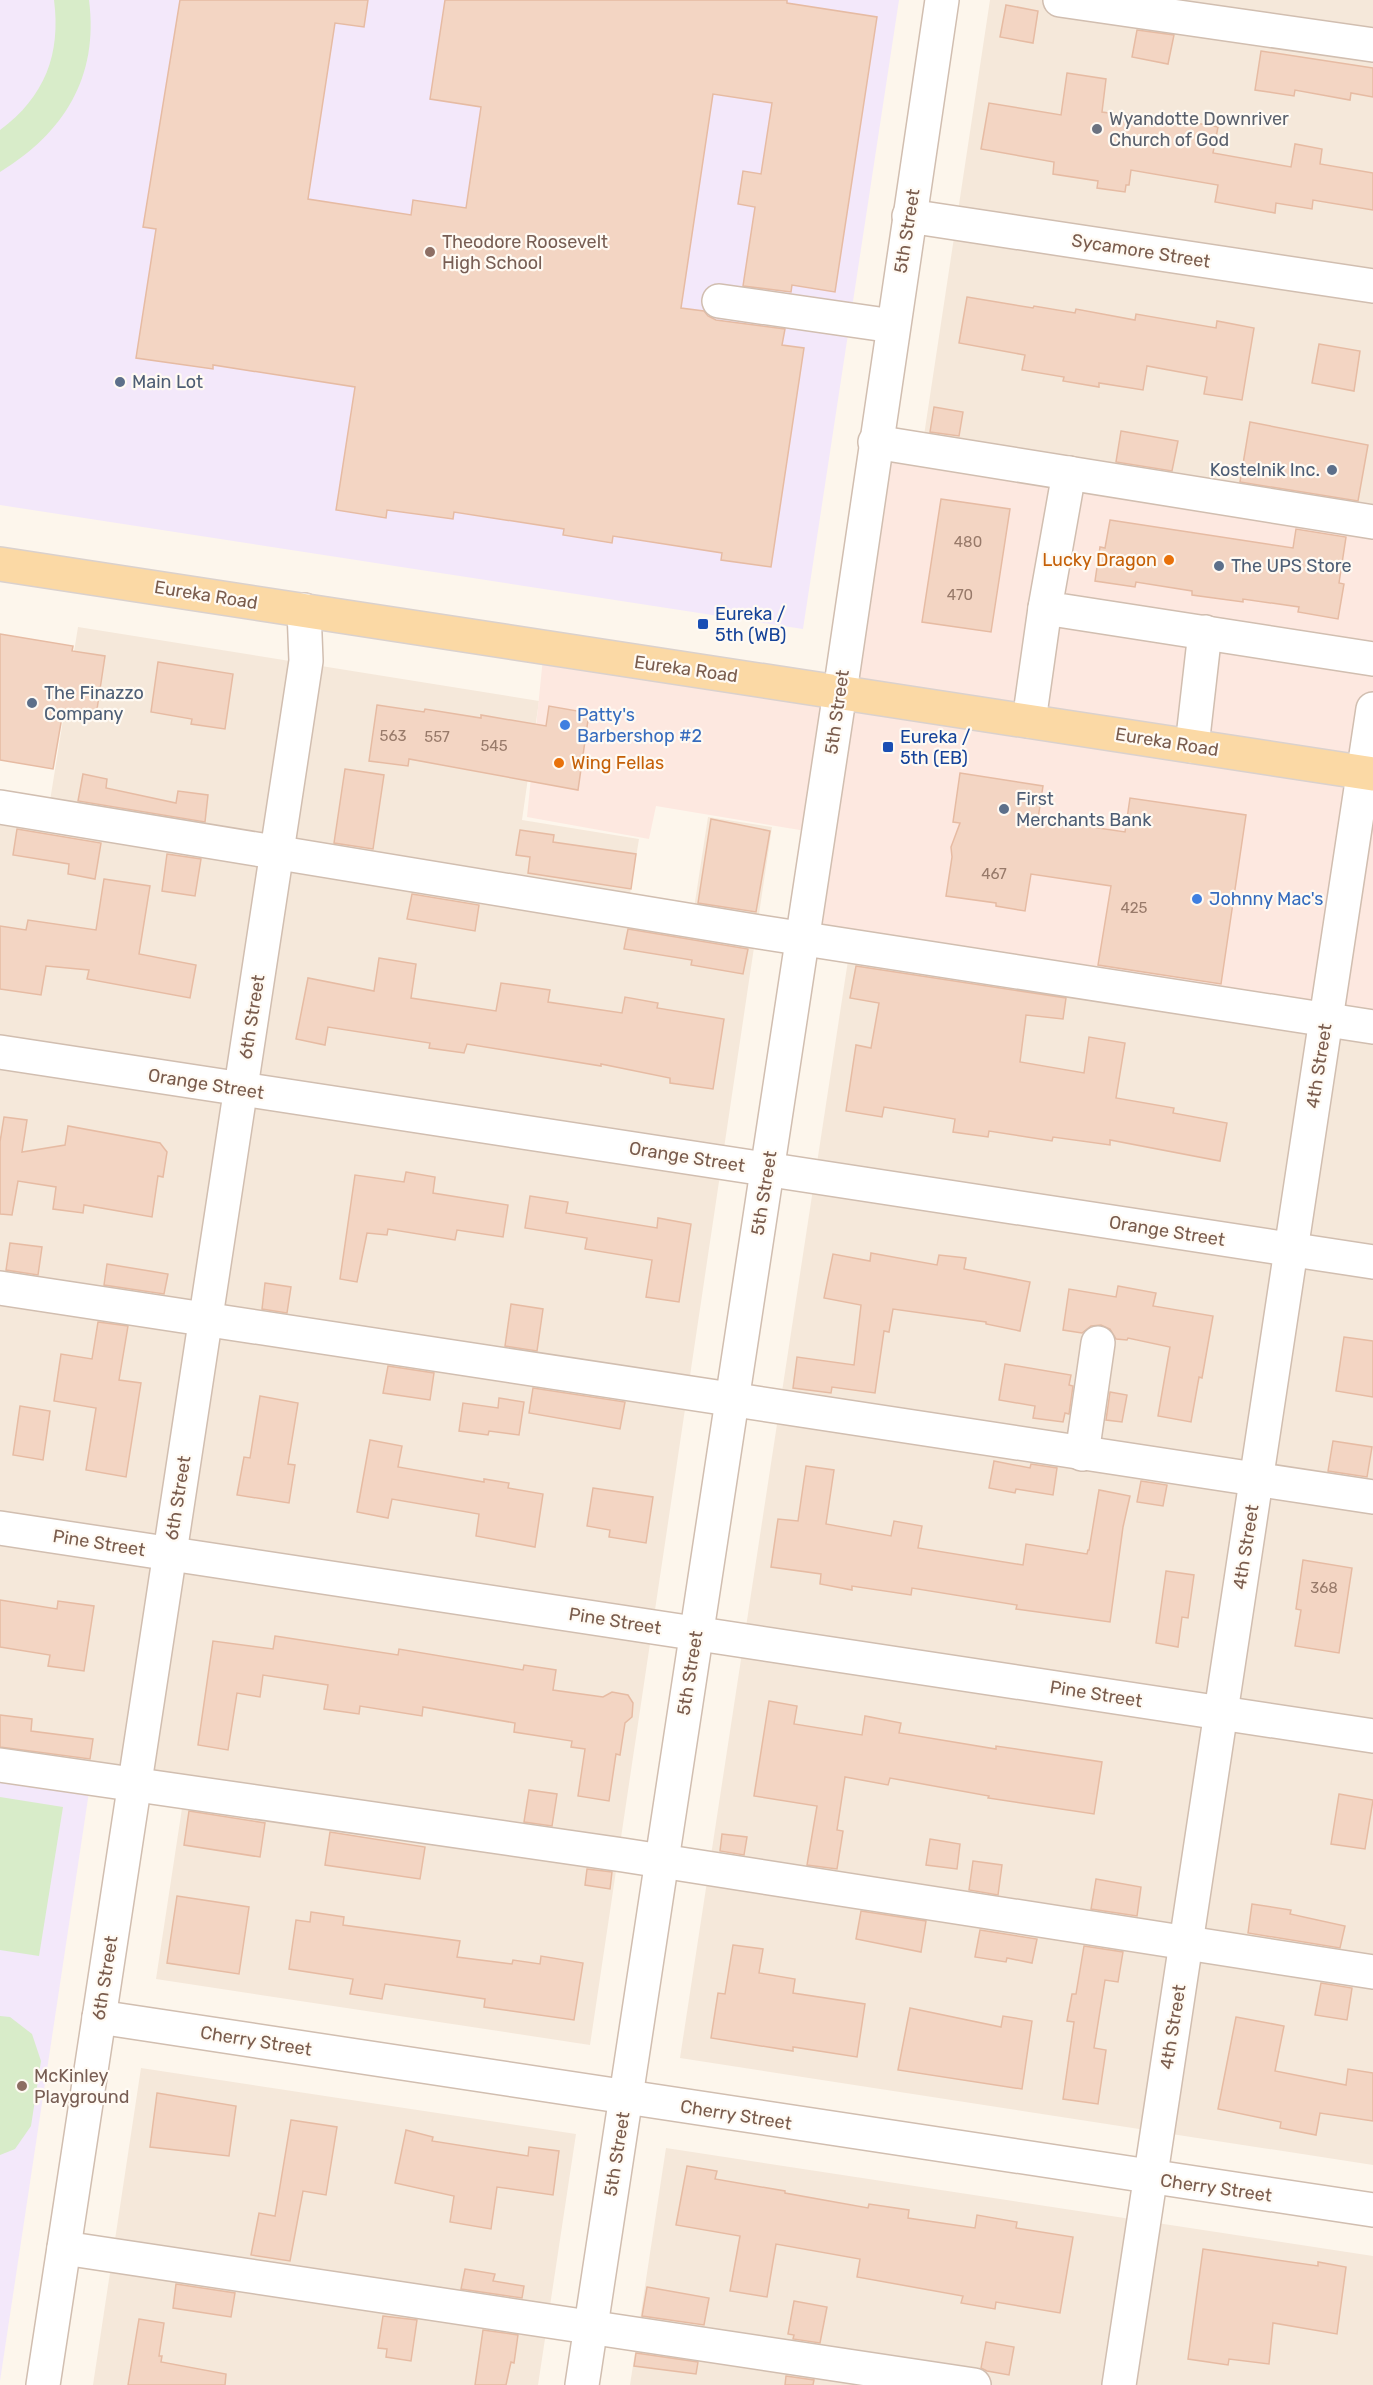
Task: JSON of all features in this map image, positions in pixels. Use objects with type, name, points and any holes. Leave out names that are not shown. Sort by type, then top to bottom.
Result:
[{"type":"main road","name":"Eureka Road","points":[[0,564],[1368,773]]},
{"type":"street","name":"5th Street","points":[[582,2385],[840,692],[875,442],[942,0]]},
{"type":"street","points":[[1060,0],[1373,45]]},
{"type":"street","name":"Sycamore Street","points":[[909,216],[1373,286]]},
{"type":"street","points":[[719,301],[893,327]]},
{"type":"street","points":[[875,442],[1373,522]]},
{"type":"street","points":[[1029,721],[1045,608],[1069,473]]},
{"type":"street","points":[[1045,608],[1373,659]]},
{"type":"street","name":"6th Street","points":[[43,2385],[306,661],[304,610]]},
{"type":"street","points":[[1192,746],[1205,632]]},
{"type":"street","name":"4th Street","points":[[1119,2385],[1326,1021],[1368,773],[1373,709]]},
{"type":"street","points":[[0,807],[802,939],[1373,1027]]},
{"type":"street","name":"Orange Street","points":[[0,1053],[1373,1262]]},
{"type":"street","points":[[0,1288],[1373,1497]]},
{"type":"street","points":[[1082,1454],[1098,1343]]},
{"type":"street","name":"Pine Street","points":[[0,1528],[1373,1736]]},
{"type":"street","points":[[0,1766],[662,1861],[1373,1972]]},
{"type":"street","name":"Cherry Street","points":[[99,2017],[1373,2210]]},
{"type":"street","points":[[64,2248],[974,2385]]},
{"type":"shaded area","name":"Theodore Roosevelt High School","points":[[0,0],[899,0],[803,629],[0,505]]},
{"type":"shaded area","points":[[990,0],[1373,0],[1373,510],[923,442]]},
{"type":"shaded area","points":[[875,442],[1373,522],[1373,1027],[802,939],[818,833],[656,806],[649,839],[527,817],[544,648],[840,692]]},
{"type":"shaded area","points":[[78,627],[539,701],[522,820],[639,839],[626,918],[691,928],[708,817],[772,827],[590,2045],[156,1979],[186,1782],[0,1752],[0,800],[49,807]]},
{"type":"shaded area","points":[[849,954],[1373,1034],[1373,2165],[680,2058]]},
{"type":"shaded area","name":"McKinley Playground","points":[[0,1778],[89,1792],[0,2381]]},
{"type":"shaded area","points":[[141,2068],[576,2134],[538,2385],[93,2385]]},
{"type":"shaded area","points":[[666,2148],[1373,2256],[1373,2385],[630,2385]]},
{"type":"green space","points":[[54,0],[89,0],[91,28],[82,78],[59,121],[23,157],[0,172],[0,130],[16,117],[39,89],[52,56],[56,20]]},
{"type":"green space","points":[[0,1797],[63,1807],[39,1956],[0,1950]]},
{"type":"green space","points":[[0,2016],[10,2017],[32,2034],[41,2061],[31,2126],[15,2149],[0,2155]]},
{"type":"building","points":[[180,0],[368,0],[364,27],[335,23],[308,199],[411,215],[413,200],[466,208],[481,107],[430,99],[445,0],[787,0],[787,3],[877,17],[835,292],[792,285],[791,292],[743,286],[755,207],[738,204],[743,171],[761,174],[772,103],[713,94],[681,308],[704,311],[716,320],[785,329],[782,345],[804,348],[771,567],[721,560],[722,553],[613,536],[612,543],[563,535],[564,529],[454,512],[453,519],[387,510],[386,518],[336,510],[355,387],[213,365],[213,369],[136,358],[156,229],[143,227]]},
{"type":"building","points":[[1006,5],[1038,11],[1033,43],[1000,37]]},
{"type":"building","points":[[1137,30],[1174,35],[1168,64],[1132,57]]},
{"type":"building","points":[[1261,51],[1373,68],[1373,97],[1351,93],[1350,100],[1295,90],[1294,96],[1255,90]]},
{"type":"building","points":[[1067,73],[1106,79],[1102,112],[1168,121],[1169,118],[1218,127],[1213,153],[1291,167],[1295,144],[1322,149],[1320,164],[1373,173],[1373,210],[1313,200],[1312,209],[1276,203],[1275,213],[1215,202],[1218,185],[1131,170],[1129,185],[1126,185],[1125,192],[1097,188],[1098,181],[1053,174],[1054,162],[981,149],[989,103],[1061,115]]},
{"type":"building","points":[[967,297],[1075,313],[1076,309],[1135,320],[1136,314],[1216,328],[1217,321],[1254,328],[1242,400],[1204,394],[1207,377],[1147,366],[1143,390],[1099,383],[1099,387],[1063,381],[1064,377],[1022,370],[1025,355],[959,343]]},
{"type":"building","points":[[1319,344],[1360,351],[1354,391],[1312,383]]},
{"type":"building","points":[[934,407],[963,412],[959,436],[930,432]]},
{"type":"building","points":[[1250,422],[1368,445],[1358,501],[1240,482]]},
{"type":"building","points":[[1121,431],[1178,441],[1172,471],[1116,462]]},
{"type":"building","points":[[941,499],[1010,509],[991,632],[922,622]]},
{"type":"building","points":[[1110,520],[1293,548],[1296,529],[1346,537],[1339,583],[1344,584],[1338,619],[1298,612],[1299,607],[1192,595],[1192,591],[1136,582],[1135,587],[1095,581],[1100,547],[1105,548]]},
{"type":"building","name":"The Finazzo Company","points":[[0,634],[73,646],[72,651],[105,656],[96,716],[63,711],[53,769],[0,760]]},
{"type":"building","points":[[158,662],[233,674],[225,729],[191,724],[192,719],[151,712]]},
{"type":"building","points":[[377,705],[424,712],[425,709],[481,718],[481,715],[546,726],[549,706],[589,713],[578,790],[409,759],[408,766],[369,761]]},
{"type":"building","points":[[345,769],[384,775],[373,849],[334,843]]},
{"type":"building","points":[[960,773],[1043,786],[1038,819],[1125,832],[1130,798],[1246,815],[1221,984],[1098,965],[1111,886],[1031,874],[1025,911],[996,906],[996,903],[946,896],[952,857],[951,847],[960,823],[953,822]]},
{"type":"building","points":[[83,774],[107,779],[106,788],[176,803],[178,791],[208,795],[205,822],[78,801]]},
{"type":"building","points":[[711,819],[770,831],[756,912],[698,903]]},
{"type":"building","points":[[17,829],[101,843],[95,879],[68,874],[69,864],[13,855]]},
{"type":"building","points":[[520,830],[554,835],[553,842],[636,854],[631,889],[528,873],[530,857],[516,855]]},
{"type":"building","points":[[167,854],[201,859],[195,896],[162,891]]},
{"type":"building","points":[[104,879],[150,886],[139,954],[196,965],[190,998],[87,979],[89,970],[46,966],[41,995],[0,989],[0,926],[26,930],[28,920],[96,930]]},
{"type":"building","points":[[412,894],[479,905],[475,931],[407,919]]},
{"type":"building","points":[[628,929],[748,949],[743,974],[691,965],[692,960],[624,949]]},
{"type":"building","points":[[379,958],[416,964],[411,998],[496,1011],[501,983],[550,990],[548,1002],[622,1013],[625,997],[658,1003],[657,1008],[724,1019],[713,1089],[670,1083],[670,1078],[601,1064],[601,1066],[467,1044],[464,1053],[429,1048],[430,1043],[328,1027],[325,1045],[296,1039],[308,978],[374,991]]},
{"type":"building","points":[[856,966],[1066,998],[1063,1019],[1026,1015],[1020,1062],[1084,1073],[1089,1037],[1125,1043],[1116,1098],[1174,1108],[1173,1113],[1227,1123],[1220,1161],[1110,1140],[1110,1145],[1053,1137],[1052,1141],[989,1131],[988,1137],[953,1132],[955,1119],[884,1107],[882,1117],[846,1111],[856,1045],[871,1048],[879,1003],[850,998]]},
{"type":"building","points":[[4,1117],[27,1120],[22,1152],[65,1145],[68,1126],[160,1143],[167,1152],[163,1177],[158,1176],[152,1217],[84,1205],[83,1213],[53,1209],[56,1187],[18,1181],[12,1215],[0,1214],[0,1142]]},
{"type":"building","points":[[406,1172],[435,1177],[433,1193],[508,1205],[503,1237],[457,1230],[455,1240],[388,1229],[387,1235],[367,1233],[357,1282],[340,1279],[355,1175],[404,1182]]},
{"type":"building","points":[[530,1196],[568,1202],[566,1213],[657,1228],[658,1218],[691,1224],[679,1302],[646,1297],[652,1260],[585,1249],[587,1238],[525,1228]]},
{"type":"building","points":[[10,1243],[42,1247],[38,1275],[6,1270]]},
{"type":"building","points":[[871,1253],[937,1265],[939,1255],[966,1258],[964,1269],[1030,1282],[1020,1331],[986,1324],[986,1322],[893,1309],[889,1332],[884,1331],[875,1393],[832,1387],[831,1393],[793,1388],[797,1357],[854,1365],[861,1305],[824,1298],[833,1254],[870,1261]]},
{"type":"building","points":[[107,1264],[168,1274],[164,1294],[104,1285]]},
{"type":"building","points":[[265,1283],[291,1287],[287,1313],[262,1309]]},
{"type":"building","points":[[1118,1286],[1156,1293],[1153,1306],[1213,1316],[1202,1378],[1199,1377],[1191,1422],[1158,1416],[1170,1347],[1128,1338],[1127,1340],[1116,1339],[1110,1329],[1101,1325],[1091,1326],[1082,1333],[1063,1330],[1069,1289],[1116,1297]]},
{"type":"building","points":[[511,1304],[543,1309],[537,1351],[505,1346]]},
{"type":"building","points":[[98,1322],[128,1326],[119,1380],[141,1383],[126,1477],[86,1470],[96,1408],[54,1401],[61,1354],[92,1359]]},
{"type":"building","points":[[1344,1337],[1373,1341],[1373,1397],[1336,1391]]},
{"type":"building","points":[[1005,1364],[1071,1375],[1069,1385],[1073,1386],[1069,1414],[1065,1413],[1063,1422],[1033,1418],[1035,1406],[999,1400]]},
{"type":"building","points":[[388,1366],[434,1373],[430,1400],[383,1393]]},
{"type":"building","points":[[533,1388],[625,1402],[620,1429],[529,1413]]},
{"type":"building","points":[[1110,1392],[1127,1395],[1122,1422],[1106,1420]]},
{"type":"building","points":[[260,1396],[298,1403],[288,1464],[295,1465],[289,1503],[237,1495],[244,1457],[250,1458]]},
{"type":"building","points":[[499,1398],[524,1402],[519,1435],[489,1431],[488,1435],[459,1431],[463,1403],[498,1408]]},
{"type":"building","points":[[20,1406],[50,1411],[43,1460],[13,1455]]},
{"type":"building","points":[[370,1440],[402,1446],[398,1467],[484,1482],[484,1479],[509,1483],[508,1488],[543,1494],[535,1547],[476,1536],[479,1514],[392,1499],[388,1518],[357,1512]]},
{"type":"building","points":[[1333,1441],[1372,1447],[1367,1477],[1328,1471]]},
{"type":"building","points":[[994,1461],[1030,1468],[1031,1464],[1057,1468],[1053,1495],[1016,1489],[1015,1493],[989,1488]]},
{"type":"building","points":[[806,1466],[834,1470],[826,1524],[891,1536],[894,1521],[922,1526],[918,1548],[1023,1565],[1026,1544],[1087,1554],[1099,1490],[1130,1496],[1123,1527],[1110,1622],[1016,1609],[1017,1605],[912,1588],[911,1595],[852,1586],[852,1590],[820,1584],[821,1574],[771,1567],[778,1519],[798,1521]]},
{"type":"building","points":[[1141,1481],[1167,1485],[1163,1506],[1137,1502]]},
{"type":"building","points":[[593,1488],[653,1497],[646,1543],[609,1537],[610,1530],[587,1526]]},
{"type":"building","points":[[1303,1560],[1352,1568],[1339,1653],[1295,1646],[1301,1610],[1296,1609]]},
{"type":"building","points":[[1166,1571],[1194,1575],[1188,1618],[1182,1617],[1178,1647],[1156,1643]]},
{"type":"building","points":[[0,1600],[57,1609],[58,1601],[94,1606],[84,1671],[48,1666],[50,1655],[0,1647]]},
{"type":"building","points":[[275,1636],[398,1655],[399,1649],[523,1670],[524,1665],[556,1670],[553,1690],[603,1697],[612,1692],[628,1695],[633,1703],[632,1717],[625,1723],[620,1755],[616,1754],[609,1801],[578,1796],[585,1749],[571,1747],[572,1741],[514,1732],[515,1723],[423,1707],[422,1716],[360,1706],[359,1714],[324,1709],[328,1685],[263,1675],[260,1697],[237,1693],[228,1750],[198,1745],[213,1641],[273,1649]]},
{"type":"building","points":[[769,1701],[797,1706],[794,1724],[862,1735],[865,1716],[901,1723],[899,1733],[996,1749],[996,1746],[1102,1762],[1094,1814],[988,1798],[989,1796],[890,1778],[888,1785],[845,1777],[837,1830],[843,1831],[837,1869],[807,1865],[817,1806],[754,1796]]},
{"type":"building","points":[[0,1715],[32,1719],[31,1731],[93,1739],[90,1759],[0,1747]]},
{"type":"building","points":[[529,1790],[557,1794],[552,1826],[524,1822]]},
{"type":"building","points":[[1339,1794],[1373,1800],[1365,1849],[1331,1844]]},
{"type":"building","points":[[189,1811],[265,1823],[260,1857],[184,1845]]},
{"type":"building","points":[[330,1832],[425,1847],[420,1879],[325,1865]]},
{"type":"building","points":[[722,1834],[747,1837],[744,1855],[720,1851]]},
{"type":"building","points":[[930,1839],[960,1844],[957,1869],[926,1865]]},
{"type":"building","points":[[973,1861],[1002,1865],[998,1895],[969,1890]]},
{"type":"building","points":[[587,1869],[612,1872],[610,1889],[585,1885]]},
{"type":"building","points":[[1096,1879],[1141,1887],[1137,1916],[1091,1909]]},
{"type":"building","points":[[177,1896],[249,1907],[239,1974],[167,1963]]},
{"type":"building","points":[[1252,1904],[1291,1910],[1290,1914],[1345,1926],[1340,1948],[1248,1933]]},
{"type":"building","points":[[861,1911],[926,1921],[921,1952],[856,1939]]},
{"type":"building","points":[[311,1912],[344,1917],[343,1925],[460,1941],[457,1957],[512,1964],[513,1960],[540,1964],[541,1956],[583,1963],[574,2020],[484,2007],[485,1999],[385,1984],[382,1999],[350,1994],[353,1979],[289,1969],[296,1920],[310,1922]]},
{"type":"building","points":[[980,1930],[1037,1939],[1032,1963],[1007,1958],[1006,1962],[975,1957]]},
{"type":"building","points":[[733,1945],[763,1949],[759,1973],[795,1979],[793,1993],[865,2004],[857,2057],[793,2047],[793,2051],[711,2038],[718,1993],[725,1994]]},
{"type":"building","points":[[1084,1946],[1123,1952],[1118,1982],[1105,1980],[1094,2048],[1106,2050],[1098,2104],[1063,2099],[1074,2022],[1067,2021],[1072,1994],[1076,1994]]},
{"type":"building","points":[[1321,1983],[1352,1988],[1347,2020],[1315,2015]]},
{"type":"building","points":[[910,2008],[1001,2027],[1003,2016],[1032,2021],[1022,2089],[898,2070]]},
{"type":"building","points":[[1236,2017],[1284,2026],[1275,2071],[1346,2085],[1348,2069],[1373,2073],[1373,2121],[1320,2113],[1316,2135],[1280,2128],[1281,2122],[1218,2109]]},
{"type":"building","points":[[157,2093],[236,2106],[229,2156],[150,2147]]},
{"type":"building","points":[[291,2120],[337,2127],[326,2195],[303,2191],[290,2261],[251,2255],[259,2213],[275,2216]]},
{"type":"building","points":[[406,2130],[433,2137],[432,2141],[528,2156],[529,2147],[559,2151],[553,2195],[497,2187],[491,2229],[450,2222],[454,2196],[395,2183]]},
{"type":"building","points":[[687,2166],[717,2171],[715,2179],[785,2191],[785,2193],[868,2208],[869,2204],[909,2210],[908,2218],[975,2228],[977,2215],[1017,2222],[1016,2228],[1073,2237],[1060,2313],[996,2302],[995,2309],[961,2303],[963,2296],[857,2277],[860,2259],[776,2244],[767,2297],[730,2291],[740,2236],[676,2225]]},
{"type":"building","points":[[1203,2249],[1318,2266],[1318,2262],[1346,2267],[1337,2334],[1273,2323],[1269,2364],[1229,2359],[1228,2365],[1188,2359]]},
{"type":"building","points":[[465,2269],[495,2274],[493,2281],[524,2286],[522,2298],[461,2289]]},
{"type":"building","points":[[176,2284],[235,2293],[231,2317],[173,2308]]},
{"type":"building","points":[[647,2287],[709,2298],[704,2325],[642,2316]]},
{"type":"building","points":[[794,2301],[827,2307],[820,2343],[793,2339],[794,2335],[788,2334]]},
{"type":"building","points":[[383,2316],[417,2320],[411,2361],[386,2357],[387,2349],[378,2348]]},
{"type":"building","points":[[139,2319],[164,2323],[159,2356],[162,2356],[161,2362],[226,2374],[225,2385],[128,2385]]},
{"type":"building","points":[[483,2330],[518,2335],[514,2363],[511,2362],[506,2385],[475,2385]]},
{"type":"building","points":[[986,2342],[1014,2347],[1009,2375],[981,2368]]},
{"type":"building","points":[[636,2353],[698,2362],[696,2374],[634,2366]]},
{"type":"building","points":[[786,2376],[814,2380],[813,2385],[785,2385]]},
{"type":"place","name":"Wyandotte Downriver Church of God","points":[[1097,129]]},
{"type":"place","name":"Theodore Roosevelt High School","points":[[430,252]]},
{"type":"place","name":"Main Lot","points":[[120,382]]},
{"type":"place","name":"Kostelnik Inc.","points":[[1332,470]]},
{"type":"place","name":"Lucky Dragon","points":[[1169,560]]},
{"type":"place","name":"The UPS Store","points":[[1219,566]]},
{"type":"place","name":"Eureka / 5th (WB)","points":[[703,624]]},
{"type":"place","name":"The Finazzo Company","points":[[32,703]]},
{"type":"place","name":"Patty's Barbershop #2","points":[[565,725]]},
{"type":"place","name":"Eureka / 5th (EB)","points":[[888,747]]},
{"type":"place","name":"Wing Fellas","points":[[559,763]]},
{"type":"place","name":"First Merchants Bank","points":[[1004,809]]},
{"type":"place","name":"Johnny Mac's","points":[[1197,899]]},
{"type":"place","name":"McKinley Playground","points":[[22,2086]]}]
